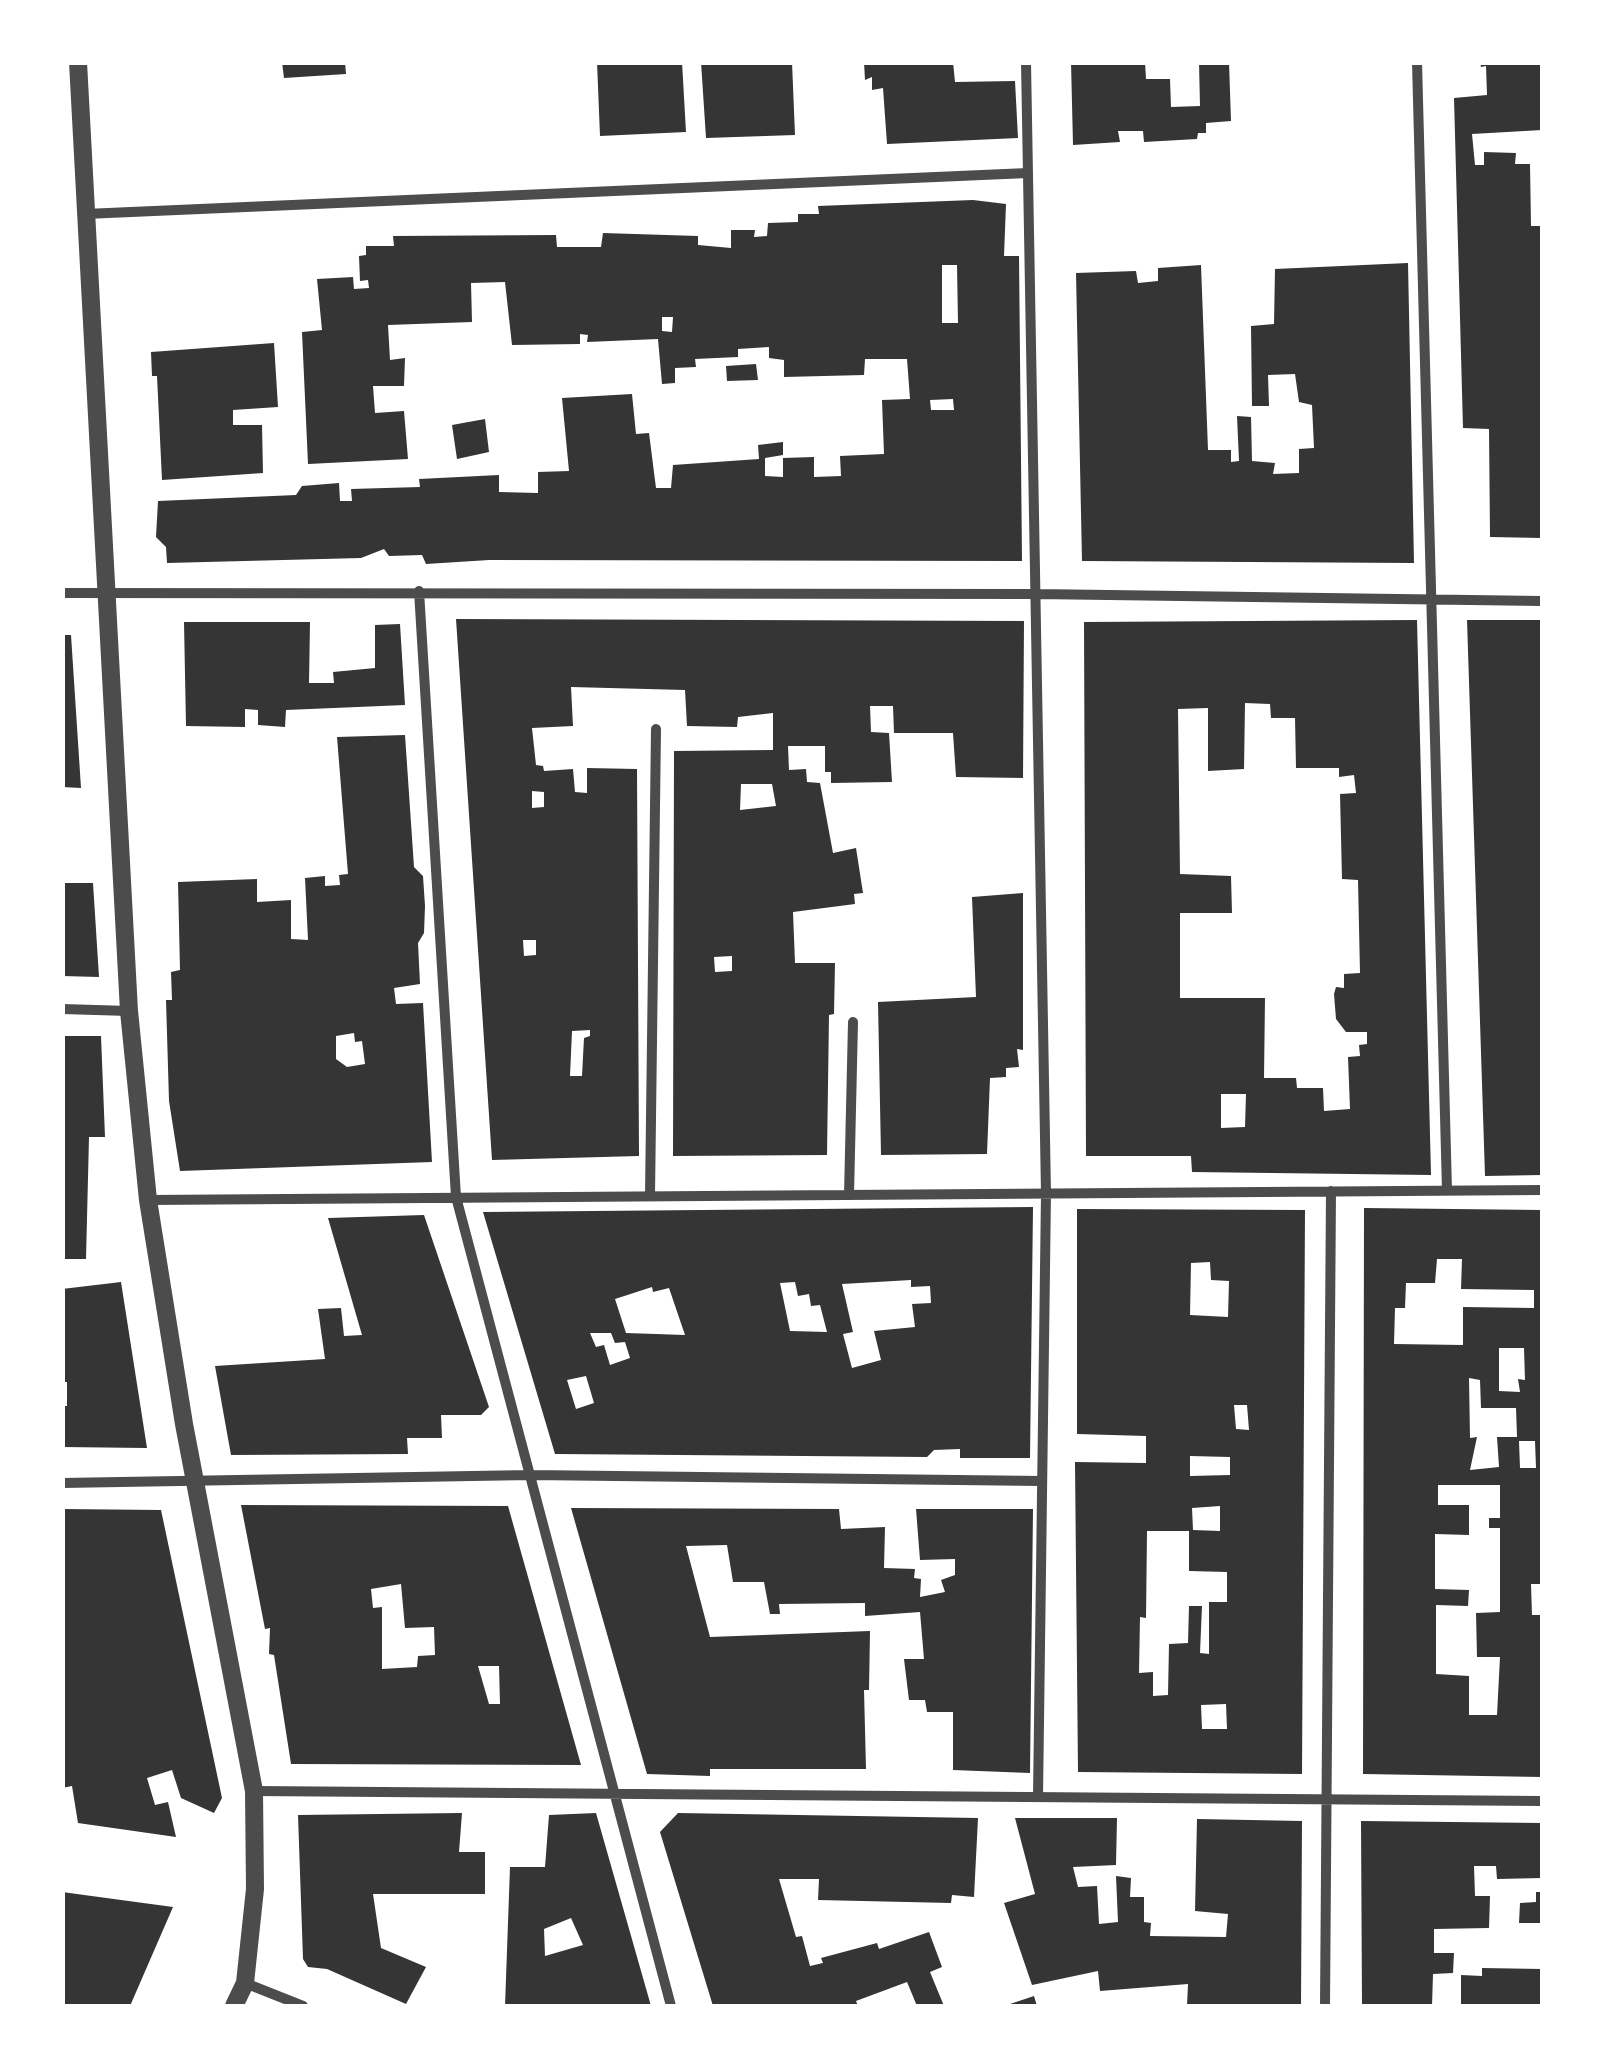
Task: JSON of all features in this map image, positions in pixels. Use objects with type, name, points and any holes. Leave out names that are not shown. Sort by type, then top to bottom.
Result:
[{"type":"street","points":[[78,62],[129,1011],[148,1200],[193,1480],[254,1791],[255,1889],[245,1982],[234,2006]]},
{"type":"street","points":[[1026,62],[1046,1193],[1038,1797]]},
{"type":"street","points":[[1417,62],[1447,1190]]},
{"type":"street","points":[[85,214],[1028,174]]},
{"type":"street","points":[[419,591],[456,1197],[671,2006]]},
{"type":"street","points":[[62,593],[1036,594],[1432,603],[1542,601]]},
{"type":"street","points":[[650,1196],[656,729]]},
{"type":"street","points":[[62,1009],[129,1011]]},
{"type":"street","points":[[848,1194],[852,1022]]},
{"type":"street","points":[[148,1200],[1542,1190]]},
{"type":"street","points":[[1325,2006],[1331,1191]]},
{"type":"street","points":[[62,1483],[531,1475],[1042,1481]]},
{"type":"street","points":[[254,1791],[1542,1801]]},
{"type":"street","points":[[245,1982],[303,2006]]},
{"type":"building","points":[[282,62],[345,62],[346,74],[284,78]]},
{"type":"building","points":[[597,62],[682,62],[686,132],[600,136]]},
{"type":"building","points":[[701,62],[792,62],[795,135],[706,138]]},
{"type":"building","points":[[864,62],[953,62],[955,82],[1015,81],[1018,138],[887,144],[883,88],[872,90],[872,77],[865,80]]},
{"type":"building","points":[[1071,62],[1145,62],[1146,79],[1170,79],[1171,107],[1200,106],[1199,62],[1229,62],[1231,121],[1206,123],[1206,133],[1198,133],[1197,139],[1144,142],[1143,131],[1118,131],[1120,142],[1073,145]]},
{"type":"building","points":[[1480,62],[1542,62],[1542,130],[1472,134],[1475,165],[1484,165],[1484,152],[1516,153],[1515,164],[1530,164],[1531,226],[1542,226],[1542,538],[1490,537],[1489,429],[1463,428],[1454,98],[1487,95],[1486,66],[1481,67]]},
{"type":"building","points":[[973,200],[1006,204],[1004,256],[1019,256],[1022,561],[489,560],[426,564],[422,555],[389,556],[384,549],[361,558],[167,563],[166,547],[156,537],[158,501],[296,495],[302,486],[339,483],[340,501],[352,501],[351,489],[420,487],[419,479],[499,475],[499,492],[538,493],[538,472],[569,471],[562,398],[632,394],[636,434],[649,433],[656,488],[671,488],[673,465],[759,459],[758,445],[783,442],[783,455],[765,458],[765,476],[783,477],[783,458],[814,457],[814,477],[841,476],[840,456],[884,454],[882,400],[910,399],[907,359],[865,359],[864,375],[784,377],[784,360],[769,358],[769,347],[738,349],[738,357],[695,359],[696,367],[675,368],[675,383],[662,384],[658,339],[587,342],[588,335],[580,334],[580,344],[512,345],[505,282],[471,283],[472,322],[388,325],[390,360],[405,358],[404,386],[373,386],[375,413],[404,411],[408,459],[308,464],[302,332],[322,330],[317,279],[353,277],[354,289],[369,288],[368,280],[360,281],[359,256],[366,255],[366,246],[394,246],[393,236],[556,235],[557,247],[601,247],[603,233],[698,236],[698,245],[731,248],[731,230],[755,230],[754,237],[767,236],[768,223],[798,222],[798,214],[819,214],[818,206]],"holes":[[[942,265],[957,265],[958,323],[942,323]],[[662,317],[673,317],[672,332],[662,331]],[[953,399],[954,410],[931,410],[930,400]]]},
{"type":"building","points":[[1408,263],[1414,563],[1082,561],[1076,273],[1136,271],[1138,283],[1158,281],[1158,268],[1201,265],[1208,450],[1231,450],[1231,462],[1239,461],[1237,416],[1251,417],[1252,461],[1275,463],[1273,474],[1299,473],[1299,449],[1314,448],[1312,405],[1299,402],[1295,374],[1268,375],[1269,406],[1252,406],[1251,326],[1274,324],[1275,269]]},
{"type":"building","points":[[274,343],[278,407],[233,410],[233,425],[262,425],[263,473],[162,480],[157,376],[152,376],[151,352]]},
{"type":"building","points":[[756,364],[758,380],[727,381],[726,366]]},
{"type":"building","points":[[485,419],[489,452],[457,459],[452,425]]},
{"type":"building","points":[[456,619],[1024,621],[1023,778],[956,777],[953,733],[894,733],[893,706],[870,706],[871,732],[889,733],[892,782],[831,783],[831,772],[825,772],[825,746],[788,746],[789,770],[806,769],[807,782],[820,783],[833,853],[856,848],[863,893],[854,894],[855,904],[793,912],[795,963],[835,963],[834,1014],[829,1015],[827,1155],[673,1156],[674,751],[773,750],[773,713],[738,717],[737,727],[687,726],[685,690],[571,687],[573,726],[532,728],[536,765],[543,766],[544,771],[573,769],[575,792],[587,793],[587,768],[637,769],[639,1156],[492,1160]],"holes":[[[741,784],[772,784],[776,806],[740,810]],[[532,791],[544,792],[544,807],[532,808]],[[523,940],[536,940],[536,955],[524,956]],[[732,956],[732,971],[715,972],[714,957]],[[590,1030],[590,1036],[584,1038],[582,1076],[570,1076],[572,1031]]]},
{"type":"building","points":[[1417,620],[1431,1175],[1192,1172],[1191,1156],[1086,1156],[1084,622]],"holes":[[[1245,703],[1270,704],[1271,718],[1295,718],[1296,768],[1339,768],[1339,777],[1354,775],[1356,793],[1340,794],[1342,879],[1358,880],[1360,973],[1344,974],[1344,988],[1336,987],[1334,994],[1336,1019],[1346,1032],[1367,1032],[1367,1044],[1359,1045],[1360,1056],[1348,1057],[1350,1109],[1324,1111],[1323,1088],[1297,1088],[1296,1078],[1264,1078],[1265,998],[1180,998],[1180,913],[1232,913],[1231,876],[1180,874],[1178,709],[1208,708],[1208,771],[1244,769]],[[1221,1094],[1246,1094],[1245,1127],[1221,1128]]]},
{"type":"building","points":[[1467,620],[1542,620],[1542,1175],[1485,1176]]},
{"type":"building","points":[[184,622],[310,622],[309,683],[334,683],[333,672],[375,668],[375,625],[400,624],[405,705],[286,710],[285,727],[258,725],[258,710],[245,709],[245,727],[186,726]]},
{"type":"building","points":[[62,635],[71,635],[81,788],[62,787]]},
{"type":"building","points":[[405,735],[414,867],[423,876],[424,933],[418,943],[420,984],[394,988],[396,1004],[423,1003],[432,1162],[180,1171],[169,1101],[166,1000],[172,1000],[171,972],[180,970],[178,882],[257,879],[257,902],[291,900],[291,939],[308,940],[305,878],[325,876],[325,886],[340,885],[339,875],[348,874],[337,737]],"holes":[[[354,1033],[355,1042],[362,1041],[365,1064],[347,1067],[336,1059],[336,1036]]]},
{"type":"building","points":[[62,883],[93,883],[99,977],[62,976]]},
{"type":"building","points":[[1023,893],[1023,1050],[1017,1049],[1019,1067],[1006,1068],[1006,1077],[990,1078],[987,1154],[881,1155],[878,1002],[976,997],[972,897]]},
{"type":"building","points":[[62,1036],[101,1036],[105,1137],[89,1137],[86,1259],[62,1259]]},
{"type":"building","points":[[1033,1207],[1030,1458],[960,1458],[960,1449],[934,1450],[927,1457],[555,1454],[483,1212]],"holes":[[[911,1280],[911,1287],[930,1286],[931,1303],[912,1304],[915,1327],[874,1331],[881,1360],[852,1368],[843,1334],[853,1332],[842,1284]],[[795,1282],[798,1296],[809,1294],[811,1306],[820,1305],[827,1332],[790,1331],[780,1283]],[[652,1287],[653,1292],[669,1288],[685,1335],[626,1333],[615,1299]],[[590,1333],[611,1333],[615,1343],[625,1342],[630,1358],[610,1365],[604,1345],[596,1347]],[[586,1376],[594,1403],[576,1409],[567,1380]]]},
{"type":"building","points":[[1364,1208],[1542,1210],[1542,1584],[1531,1584],[1532,1615],[1542,1615],[1542,1777],[1363,1774]],"holes":[[[1437,1259],[1462,1259],[1461,1289],[1534,1290],[1534,1308],[1463,1307],[1463,1345],[1394,1344],[1395,1308],[1405,1308],[1406,1283],[1435,1283]],[[1499,1348],[1524,1348],[1525,1380],[1518,1379],[1520,1392],[1499,1391]],[[1469,1378],[1480,1380],[1481,1408],[1516,1408],[1517,1437],[1497,1437],[1499,1467],[1470,1470],[1477,1437],[1470,1438]],[[1519,1441],[1535,1441],[1536,1468],[1520,1468]],[[1438,1485],[1500,1485],[1500,1518],[1489,1518],[1489,1528],[1500,1528],[1500,1612],[1476,1613],[1477,1657],[1500,1657],[1497,1715],[1469,1715],[1469,1676],[1436,1674],[1436,1605],[1468,1606],[1469,1590],[1435,1589],[1435,1534],[1469,1535],[1469,1505],[1438,1505]]]},
{"type":"building","points":[[1077,1209],[1305,1210],[1302,1774],[1078,1772],[1075,1462],[1146,1463],[1146,1436],[1077,1434]],"holes":[[[1210,1262],[1211,1280],[1229,1281],[1228,1317],[1190,1315],[1191,1263]],[[1234,1405],[1247,1405],[1249,1430],[1236,1429]],[[1190,1456],[1230,1457],[1230,1475],[1190,1476]],[[1220,1506],[1220,1531],[1193,1530],[1192,1508]],[[1147,1531],[1189,1531],[1189,1571],[1227,1572],[1227,1602],[1209,1602],[1209,1654],[1200,1653],[1202,1606],[1189,1606],[1188,1643],[1169,1644],[1168,1695],[1153,1696],[1153,1672],[1139,1673],[1140,1617],[1146,1618]],[[1226,1704],[1227,1729],[1202,1729],[1201,1705]]]},
{"type":"building","points":[[424,1215],[489,1407],[481,1415],[441,1415],[442,1438],[407,1438],[408,1454],[231,1455],[215,1366],[325,1359],[318,1309],[341,1308],[344,1336],[362,1335],[328,1218]]},
{"type":"building","points":[[121,1282],[147,1448],[62,1447],[62,1406],[67,1406],[67,1382],[62,1382],[62,1289]]},
{"type":"building","points":[[241,1505],[508,1506],[581,1765],[291,1764],[274,1655],[269,1654],[270,1628],[265,1629]],"holes":[[[401,1584],[405,1628],[434,1627],[435,1655],[418,1656],[417,1667],[382,1669],[382,1607],[373,1608],[371,1589]],[[478,1666],[499,1666],[500,1704],[489,1704]]]},
{"type":"building","points":[[571,1508],[839,1509],[841,1529],[885,1527],[884,1568],[915,1569],[914,1578],[921,1579],[920,1597],[945,1592],[941,1580],[955,1575],[955,1559],[920,1560],[916,1509],[1033,1509],[1030,1773],[953,1770],[953,1712],[927,1712],[925,1700],[909,1700],[904,1659],[924,1659],[920,1612],[865,1616],[865,1603],[779,1604],[780,1614],[770,1614],[764,1582],[733,1582],[727,1545],[686,1546],[710,1637],[870,1631],[869,1690],[864,1690],[866,1769],[710,1769],[710,1776],[647,1774]]},
{"type":"building","points":[[62,1509],[161,1510],[222,1798],[214,1813],[181,1798],[172,1770],[147,1778],[155,1805],[168,1802],[176,1837],[78,1823],[72,1786],[62,1788]]},
{"type":"building","points":[[462,1813],[459,1852],[485,1852],[485,1894],[373,1894],[381,1948],[426,1967],[406,2004],[327,1969],[308,1967],[303,1959],[298,1815]]},
{"type":"building","points":[[596,1813],[651,2006],[505,2006],[510,1867],[545,1867],[549,1815]],"holes":[[[571,1918],[583,1945],[545,1956],[544,1929]]]},
{"type":"building","points":[[678,1813],[978,1818],[974,1897],[952,1895],[951,1903],[818,1900],[819,1879],[779,1879],[796,1937],[802,1936],[810,1966],[823,1963],[821,1958],[877,1943],[879,1949],[929,1932],[942,1967],[930,1972],[944,2006],[917,2006],[907,1982],[856,2001],[858,2006],[713,2006],[660,1832]]},
{"type":"building","points":[[1015,1818],[1117,1818],[1116,1865],[1073,1867],[1078,1887],[1097,1886],[1099,1924],[1118,1922],[1116,1876],[1131,1878],[1130,1897],[1144,1897],[1144,1922],[1151,1923],[1150,1936],[1226,1937],[1228,1914],[1195,1911],[1197,1819],[1302,1821],[1301,2006],[1187,2006],[1188,1984],[1100,1991],[1098,1971],[1032,1985],[1004,1903],[1035,1894]]},
{"type":"building","points":[[1361,1821],[1542,1823],[1542,1878],[1497,1879],[1496,1866],[1474,1866],[1475,1896],[1490,1896],[1489,1928],[1434,1929],[1434,1953],[1454,1953],[1453,1973],[1433,1974],[1432,2006],[1362,2006]]},
{"type":"building","points":[[62,1892],[173,1907],[130,2006],[62,2006]]},
{"type":"building","points":[[1536,1892],[1542,1892],[1542,1923],[1519,1923],[1520,1903],[1536,1902]]},
{"type":"building","points":[[1482,1968],[1542,1969],[1542,2006],[1461,2006],[1461,1975],[1482,1976]]},
{"type":"building","points":[[1034,1996],[1037,2006],[1004,2006]]}]
